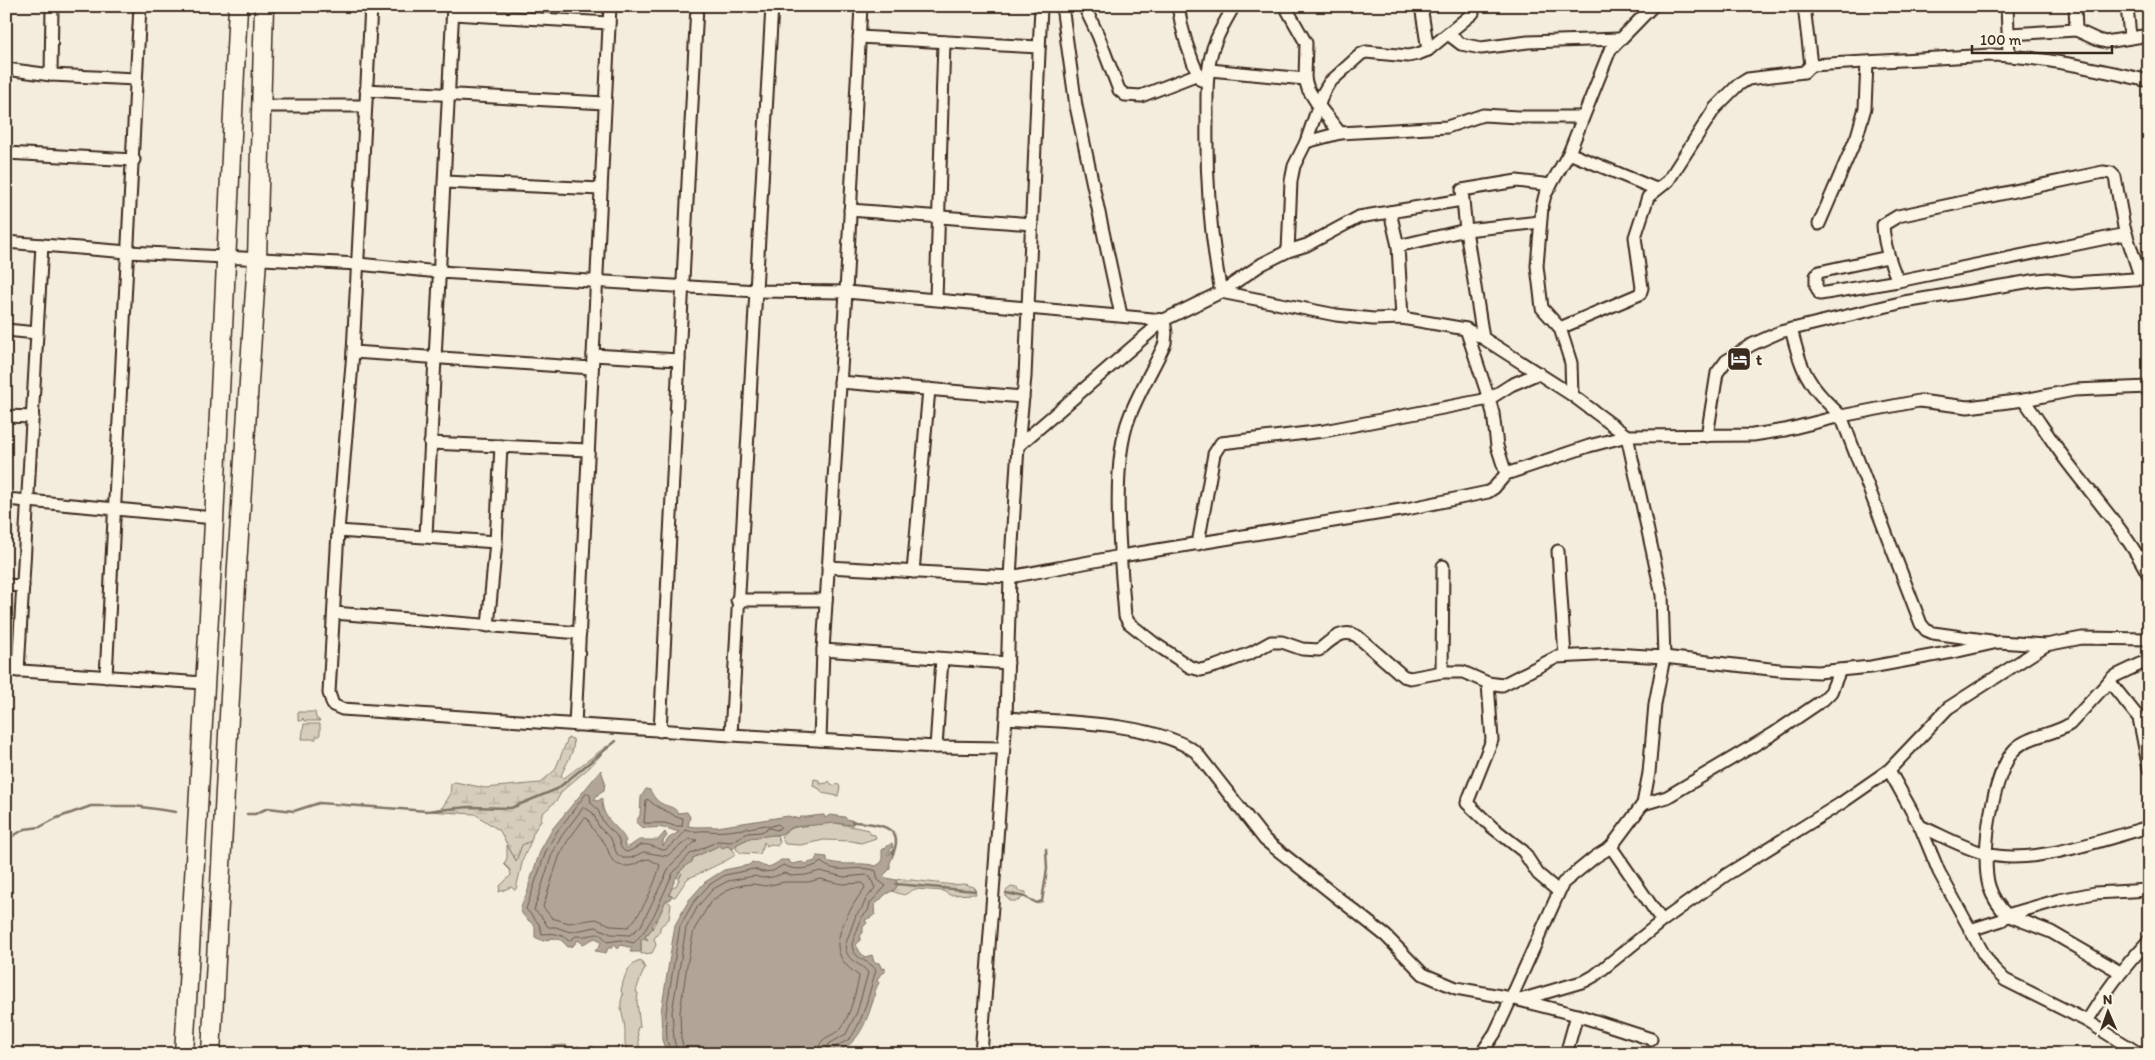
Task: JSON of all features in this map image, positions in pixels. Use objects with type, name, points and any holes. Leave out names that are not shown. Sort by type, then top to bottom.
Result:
[{"type":"main road","points":[[184,1054],[212,564],[238,6]]},
{"type":"main road","points":[[211,1054],[237,566],[257,258],[264,6]]},
{"type":"main road","points":[[212,564],[237,566]]},
{"type":"street","points":[[51,75],[52,6]]},
{"type":"street","points":[[106,677],[134,160],[140,6]]},
{"type":"street","points":[[371,6],[353,352],[338,531],[329,693],[333,705],[342,709],[730,735],[936,747],[1003,748]]},
{"type":"street","points":[[575,725],[610,6]]},
{"type":"street","points":[[660,730],[697,6]]},
{"type":"street","points":[[730,735],[772,6]]},
{"type":"street","points":[[820,740],[823,650],[846,292],[860,6]]},
{"type":"street","points":[[981,1054],[1006,718],[1010,577],[1023,397],[1041,6]]},
{"type":"street","points":[[1062,6],[1076,106],[1121,315]]},
{"type":"street","points":[[1084,6],[1098,35],[1119,90],[1124,95],[1141,96],[1198,74]]},
{"type":"street","points":[[1178,6],[1190,59],[1207,92]]},
{"type":"street","points":[[1221,292],[1211,232],[1206,148],[1207,92],[1213,49],[1219,32],[1234,6]]},
{"type":"street","points":[[1285,6],[1306,43],[1305,79],[1308,89],[1318,106],[1340,133]]},
{"type":"street","points":[[1421,6],[1428,50]]},
{"type":"street","points":[[1288,251],[1291,181],[1294,166],[1306,142],[1318,106],[1329,83],[1361,54],[1366,52],[1408,56],[1428,50],[1473,13],[1473,6]]},
{"type":"street","points":[[1572,395],[1571,363],[1560,328],[1542,308],[1537,266],[1542,207],[1551,184],[1569,153],[1610,50],[1619,38],[1650,12],[1653,6]]},
{"type":"street","points":[[1804,6],[1811,65]]},
{"type":"street","points":[[2007,6],[2010,34],[2009,56]]},
{"type":"street","points":[[2074,6],[2076,30]]},
{"type":"street","points":[[2127,6],[2130,37]]},
{"type":"street","points":[[426,536],[453,10],[609,23]]},
{"type":"street","points":[[2010,34],[2076,30],[2106,42],[2149,34]]},
{"type":"street","points":[[1448,34],[1462,44],[1481,48],[1528,42],[1619,38]]},
{"type":"street","points":[[859,37],[1039,47]]},
{"type":"street","points":[[936,299],[944,42]]},
{"type":"street","points":[[1560,328],[1640,294],[1642,288],[1635,237],[1643,206],[1656,189],[1668,181],[1715,108],[1738,85],[1748,79],[1804,72],[1811,65],[1991,55],[2097,69],[2149,81]]},
{"type":"street","points":[[1819,224],[1857,136],[1865,108],[1867,62]]},
{"type":"street","points":[[6,69],[51,75],[136,79]]},
{"type":"street","points":[[1210,70],[1305,79]]},
{"type":"street","points":[[366,90],[605,102]]},
{"type":"street","points":[[260,106],[365,106]]},
{"type":"street","points":[[1306,142],[1340,133],[1447,127],[1483,115],[1518,118],[1583,117]]},
{"type":"street","points":[[6,153],[134,160]]},
{"type":"street","points":[[1569,153],[1656,189]]},
{"type":"street","points":[[1707,436],[1717,373],[1721,366],[1751,345],[1772,335],[1904,302],[2038,280],[2048,279],[2072,282],[2145,278],[2126,234],[2115,177],[2111,173],[2103,172],[1898,216],[1883,225],[1888,257],[1898,282]]},
{"type":"street","points":[[1483,338],[1466,230],[1462,200],[1463,189],[1517,181],[1551,184]]},
{"type":"street","points":[[445,182],[601,190]]},
{"type":"street","points":[[1018,446],[1164,320],[1221,292],[1262,264],[1288,251],[1307,245],[1360,217],[1462,200]]},
{"type":"street","points":[[850,210],[1032,224]]},
{"type":"street","points":[[1390,212],[1398,246],[1402,318]]},
{"type":"street","points":[[1398,246],[1466,230],[1540,222]]},
{"type":"street","points":[[1888,257],[1819,272],[1816,276],[1818,291],[1820,294],[1898,282],[2126,234]]},
{"type":"street","points":[[6,242],[128,252],[358,264],[439,272],[757,291],[846,292],[1027,306],[1164,320]]},
{"type":"street","points":[[18,671],[42,244]]},
{"type":"street","points":[[1221,292],[1336,315],[1373,319],[1402,318],[1466,329],[1572,395],[1626,436],[1660,585],[1664,657],[1655,704],[1649,773],[1642,804],[1611,847],[1568,878],[1558,891],[1515,999],[1481,1054]]},
{"type":"street","points":[[1164,320],[1166,343],[1129,418],[1124,435],[1119,485],[1120,556],[1125,616],[1129,623],[1154,643],[1190,667],[1200,670],[1216,666],[1276,641],[1302,650],[1319,650],[1336,636],[1352,633],[1402,676],[1410,678],[1442,672],[1463,672],[1488,683],[1502,685],[1551,660],[1565,656],[1614,654],[1664,657],[1798,672],[1840,670],[1904,662],[1998,642]]},
{"type":"street","points":[[1466,329],[1493,412],[1497,446],[1506,474]]},
{"type":"street","points":[[1791,329],[1801,362],[1809,380],[1841,416],[1921,624],[1926,630],[1933,633],[1998,642],[2046,645],[2082,638],[2149,639]]},
{"type":"street","points":[[6,330],[37,333]]},
{"type":"street","points":[[353,352],[592,368]]},
{"type":"street","points":[[593,355],[679,360]]},
{"type":"street","points":[[1198,544],[1214,454],[1221,444],[1324,431],[1489,399],[1511,384],[1539,373]]},
{"type":"street","points":[[840,382],[1023,397]]},
{"type":"street","points":[[828,568],[1010,577],[1120,556],[1388,512],[1488,492],[1506,474],[1589,446],[1626,436],[1753,434],[1785,430],[1841,416],[1919,401],[1968,407],[2024,400],[2074,390],[2149,387]]},
{"type":"street","points":[[913,572],[929,389]]},
{"type":"street","points":[[2024,400],[2068,463],[2117,525],[2149,576]]},
{"type":"street","points":[[6,416],[32,418]]},
{"type":"street","points":[[430,443],[588,450]]},
{"type":"street","points":[[488,626],[496,542],[501,446]]},
{"type":"street","points":[[6,499],[214,518]]},
{"type":"street","points":[[338,531],[496,542]]},
{"type":"street","points":[[1558,551],[1565,656]]},
{"type":"street","points":[[1442,672],[1443,566]]},
{"type":"street","points":[[6,585],[23,586]]},
{"type":"street","points":[[737,600],[826,600]]},
{"type":"street","points":[[334,613],[580,633]]},
{"type":"street","points":[[1515,999],[1585,981],[1594,976],[1662,921],[1726,875],[1832,809],[1889,770],[1948,708],[2046,645]]},
{"type":"street","points":[[823,650],[1008,663]]},
{"type":"street","points":[[936,747],[942,659]]},
{"type":"street","points":[[2120,972],[2072,944],[2007,914],[2001,908],[1989,885],[1989,824],[1993,799],[2001,772],[2007,760],[2023,743],[2064,729],[2109,681],[2118,674],[2149,660]]},
{"type":"street","points":[[6,670],[204,684]]},
{"type":"street","points":[[1642,804],[1667,797],[1773,734],[1831,692],[1840,670]]},
{"type":"street","points":[[2109,681],[2139,718],[2149,770]]},
{"type":"street","points":[[1488,683],[1492,740],[1467,803],[1468,807],[1523,851],[1538,874],[1558,891]]},
{"type":"street","points":[[1006,718],[1140,730],[1164,736],[1187,746],[1202,760],[1265,840],[1386,936],[1423,974],[1456,988],[1515,999],[1577,1015],[1651,1039]]},
{"type":"street","points":[[1889,770],[1920,826],[1939,872],[1993,968],[2005,980],[2087,1021],[2140,1054]]},
{"type":"street","points":[[1920,826],[1988,854],[2017,857],[2056,852],[2149,827]]},
{"type":"street","points":[[1611,847],[1662,921]]},
{"type":"street","points":[[1970,930],[2002,920],[2007,914],[2059,900],[2095,893],[2149,890]]},
{"type":"street","points":[[2087,1021],[2100,999],[2120,972],[2149,940]]},
{"type":"street","points":[[1566,1054],[1577,1015]]},
{"type":"green space","points":[[298,712],[315,712],[316,718],[320,721],[304,721],[303,718],[301,721],[298,721]]},
{"type":"green space","points":[[304,724],[320,724],[320,736],[316,736],[316,739],[302,739]]},
{"type":"green space","points":[[568,738],[573,739],[574,744],[572,753],[561,776],[564,778],[608,747],[590,767],[562,791],[557,800],[542,814],[531,841],[522,845],[516,861],[500,831],[475,814],[427,811],[442,808],[450,795],[451,784],[455,782],[485,788],[540,783],[555,770]]},
{"type":"green space","points":[[814,779],[819,780],[820,784],[829,781],[832,785],[838,784],[840,787],[838,796],[822,793],[820,789],[813,786]]},
{"type":"green space","points":[[836,823],[869,830],[870,834],[875,835],[876,838],[861,843],[824,840],[801,845],[785,844],[781,837],[790,829],[797,827]]},
{"type":"green space","points":[[777,835],[780,842],[777,846],[771,844],[766,846],[764,842],[760,854],[741,853],[736,849],[737,844],[750,838]]},
{"type":"green space","points":[[531,841],[523,859],[516,889],[511,887],[499,892],[500,886],[511,875],[510,870],[504,864],[507,858],[507,845],[516,860],[522,844]]},
{"type":"green space","points":[[720,845],[730,847],[735,852],[734,856],[688,878],[675,897],[669,895],[682,873],[678,878],[676,876],[693,858]]},
{"type":"green space","points":[[903,879],[954,885],[964,884],[974,887],[976,894],[950,895],[943,891],[915,889],[903,895],[892,891],[896,888],[896,880]]},
{"type":"green space","points":[[1011,887],[1026,892],[1026,895],[1018,901],[1010,901],[1006,897],[1006,891]]},
{"type":"green space","points":[[666,900],[671,904],[669,919],[660,927],[654,939],[656,945],[652,953],[641,954],[641,940],[652,928]]},
{"type":"green space","points":[[641,961],[645,968],[636,992],[638,993],[640,1027],[637,1028],[640,1051],[639,1054],[628,1054],[625,1045],[625,1026],[621,1008],[623,995],[621,991],[629,968]]},
{"type":"green space","points":[[565,1045],[572,1048],[579,1046],[585,1051],[592,1046],[608,1054],[545,1054],[543,1050],[546,1047],[550,1049],[552,1046]]},
{"type":"water","points":[[601,770],[605,782],[604,790],[594,800],[598,801],[602,798],[604,812],[623,836],[626,841],[624,844],[627,848],[639,840],[658,840],[665,832],[667,836],[663,841],[663,846],[669,838],[679,832],[665,828],[645,828],[636,822],[640,815],[641,797],[646,789],[650,790],[654,797],[662,804],[678,813],[687,812],[690,817],[688,826],[691,827],[717,827],[788,816],[799,819],[800,817],[824,815],[825,818],[830,815],[845,817],[855,821],[852,825],[836,823],[793,827],[781,834],[750,838],[737,844],[733,849],[728,846],[722,848],[720,845],[693,858],[692,862],[683,868],[677,876],[669,895],[672,896],[669,900],[666,900],[659,916],[652,925],[653,928],[645,936],[648,940],[644,938],[641,940],[641,952],[630,952],[632,948],[621,945],[618,949],[616,945],[612,945],[612,948],[608,948],[606,953],[595,951],[601,941],[595,938],[583,944],[578,940],[573,946],[568,947],[561,940],[553,938],[543,941],[535,937],[535,927],[525,918],[521,911],[529,884],[541,849],[553,828]]},
{"type":"water","points":[[892,843],[893,847],[887,854],[889,855],[890,852],[895,851],[890,863],[890,869],[882,877],[896,880],[898,885],[874,906],[875,915],[865,920],[867,923],[863,927],[863,933],[856,945],[865,957],[872,955],[874,962],[879,963],[882,969],[885,968],[885,972],[877,980],[879,983],[863,1028],[853,1041],[840,1051],[832,1054],[667,1054],[662,1040],[661,1012],[675,925],[689,900],[705,882],[724,870],[749,865],[752,862],[766,867],[772,866],[781,860],[788,860],[792,864],[802,862],[805,864],[815,861],[817,856],[827,857],[827,861],[833,863],[876,866],[882,862],[882,850]]},
{"type":"waterway","points":[[247,814],[255,814],[268,808],[294,811],[319,803],[427,811],[469,807],[511,808],[557,789],[616,741]]},
{"type":"waterway","points":[[6,840],[25,829],[40,827],[57,818],[91,806],[135,806],[176,812]]},
{"type":"waterway","points":[[852,822],[868,823],[891,831],[895,836],[896,843],[893,853]]},
{"type":"waterway","points":[[1006,893],[1025,897],[1037,903],[1042,901],[1047,869],[1046,849]]},
{"type":"waterway","points":[[896,884],[975,891]]},
{"type":"place","name":"t","points":[[1739,359]]}]
